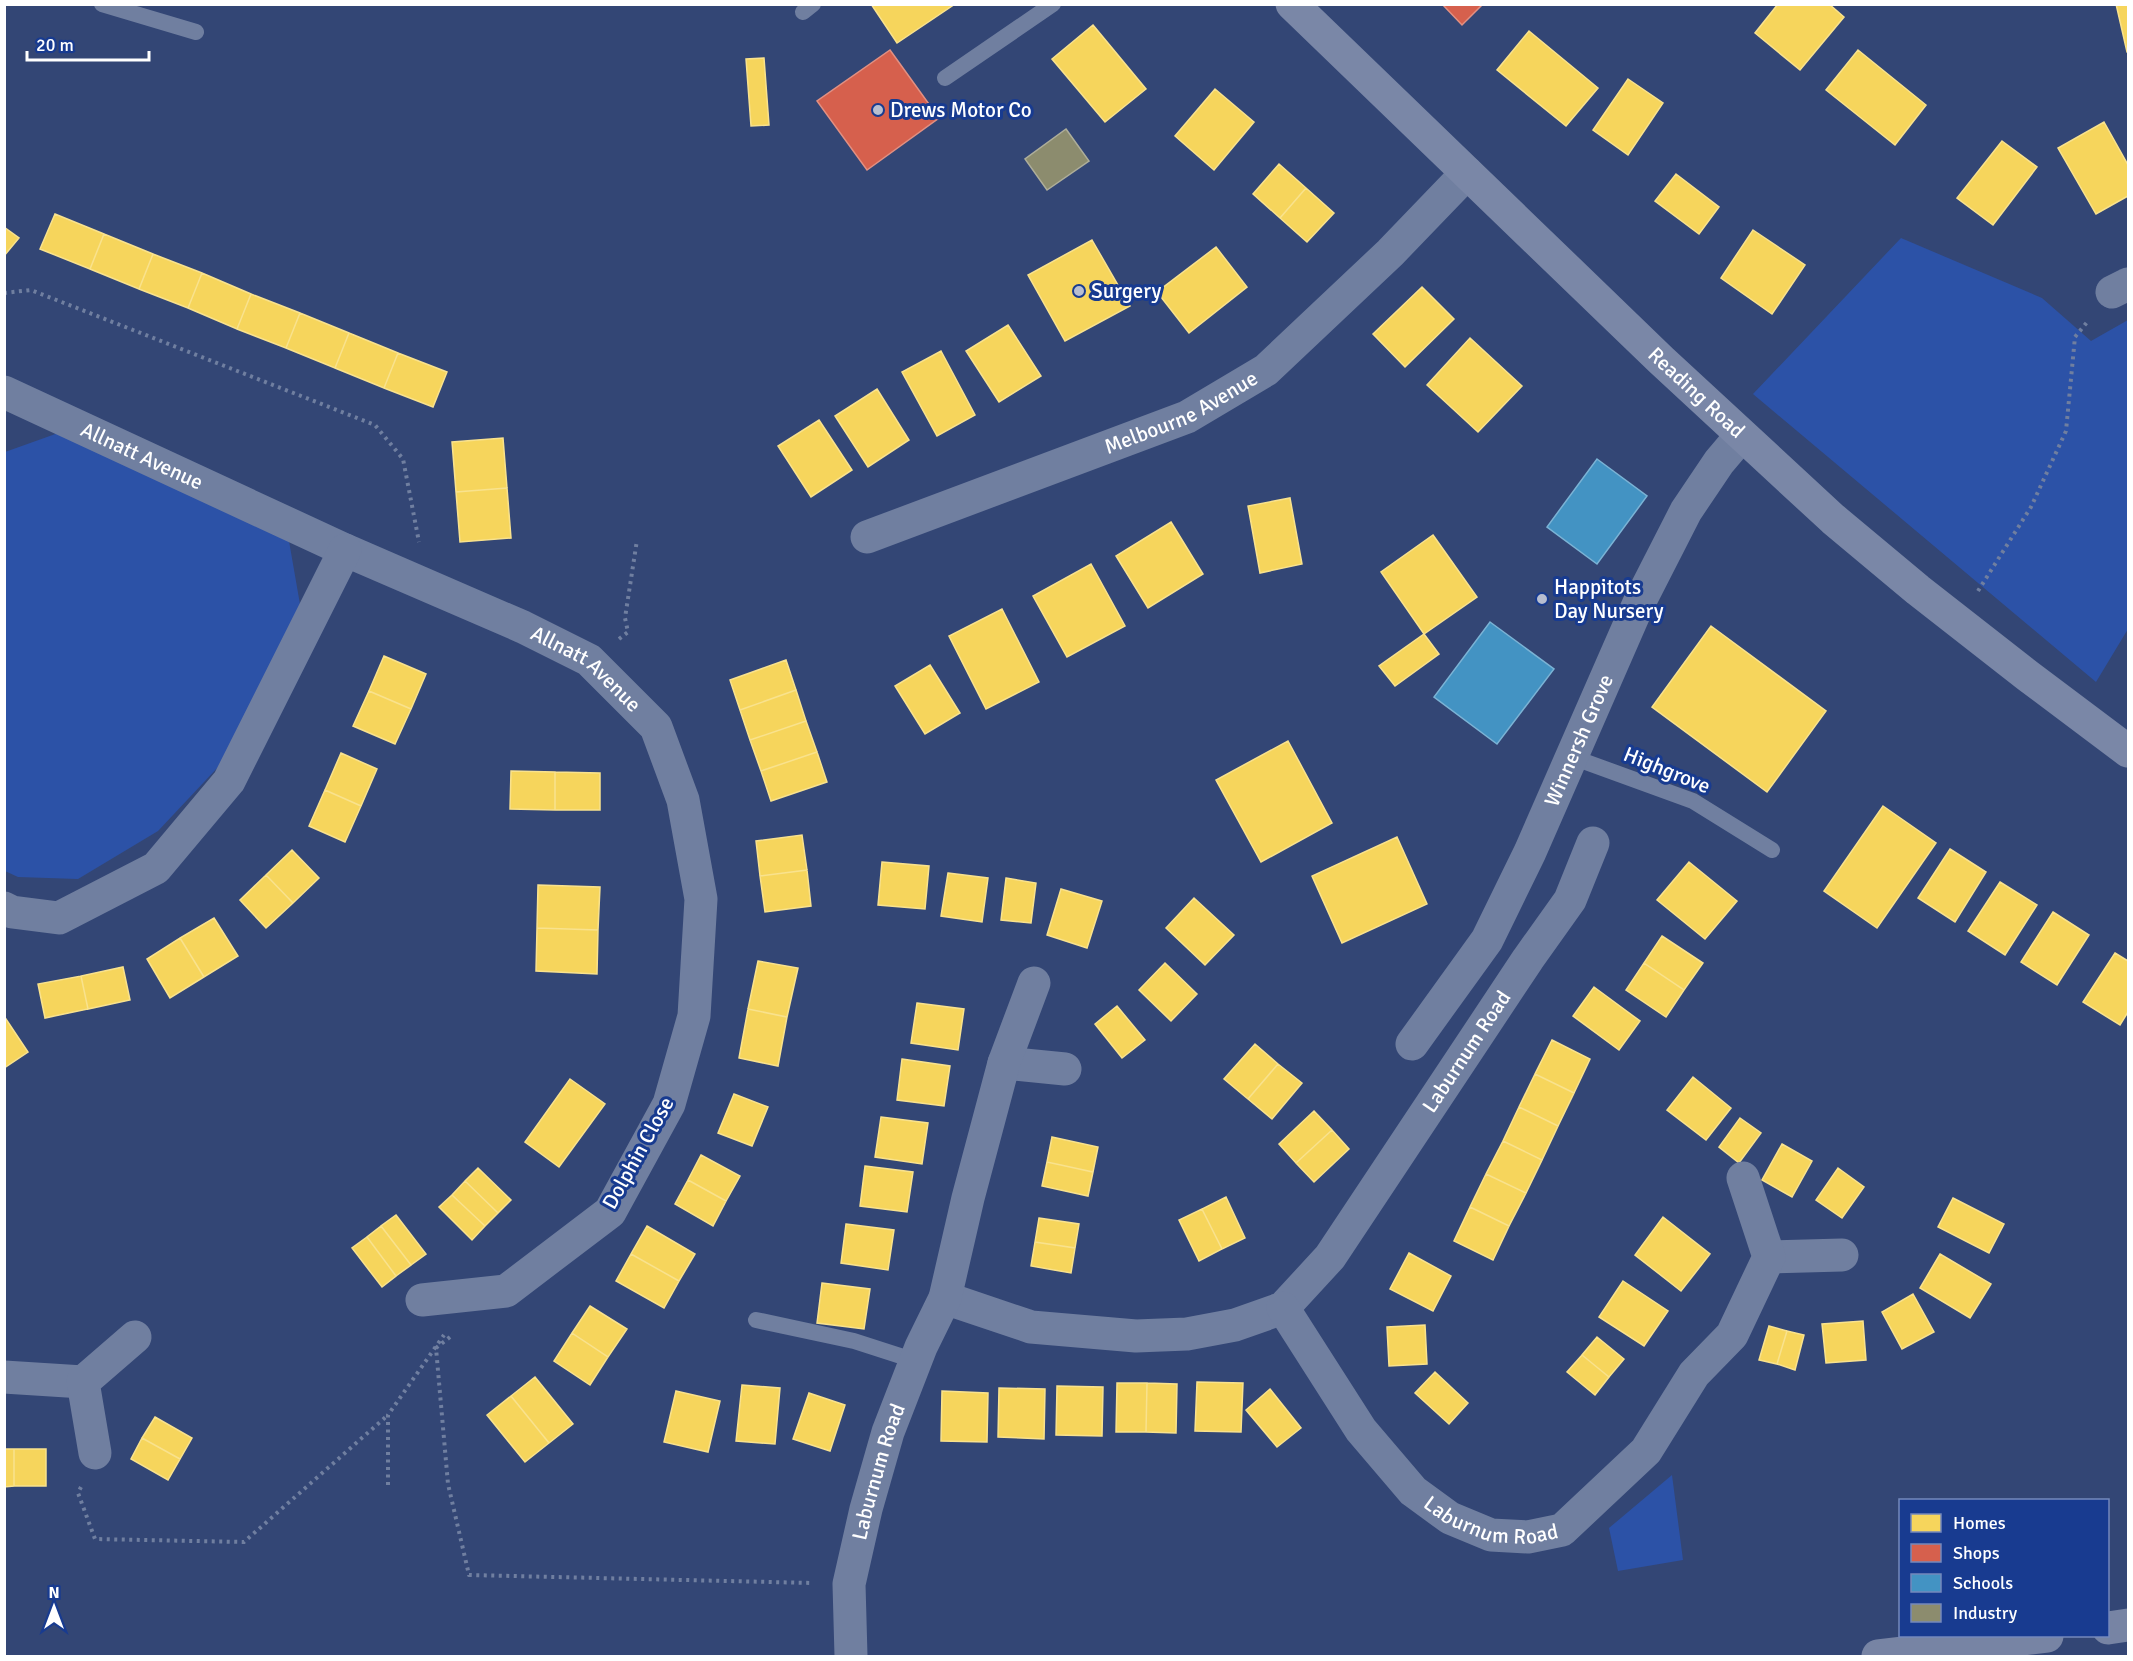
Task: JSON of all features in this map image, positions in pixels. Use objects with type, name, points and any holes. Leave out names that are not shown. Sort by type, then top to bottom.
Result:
[{"type":"main road","name":"Reading Road","points":[[1292,4],[1741,436],[1833,519],[1918,590],[2128,751]]},
{"type":"street","name":"Melbourne Avenue","points":[[867,537],[1187,417],[1266,370],[1390,253],[1467,173]]},
{"type":"street","name":"Allnatt Avenue","points":[[4,392],[345,550],[523,627],[589,660],[656,727],[683,800],[701,899]]},
{"type":"street","name":"Winnersh Grove","points":[[1412,1044],[1487,940],[1530,852],[1638,605],[1686,511],[1719,462],[1741,436]]},
{"type":"street","points":[[4,908],[12,912],[58,918],[156,868],[229,782],[345,550]]},
{"type":"street","name":"Laburnum Road","points":[[945,1298],[1031,1327],[1136,1336],[1187,1334],[1235,1325],[1283,1308],[1330,1257],[1528,959],[1570,900],[1593,843]]},
{"type":"street","name":"Dolphin Close","points":[[422,1300],[510,1303],[610,1212],[669,1104],[694,1016],[701,899]]},
{"type":"street","name":"Laburnum Road","points":[[851,1656],[849,1584],[866,1509],[888,1432],[915,1361],[945,1298],[968,1198],[1004,1063],[1034,983]]},
{"type":"street","points":[[1004,1063],[1065,1069]]},
{"type":"street","points":[[1743,1178],[1769,1257],[1842,1255]]},
{"type":"street","name":"Laburnum Road","points":[[1283,1308],[1361,1430],[1413,1491],[1450,1518],[1491,1535],[1528,1537],[1562,1530],[1646,1451],[1694,1374],[1732,1335],[1769,1257]]},
{"type":"street","points":[[4,1377],[83,1382],[135,1337]]},
{"type":"street","points":[[83,1382],[95,1453]]},
{"type":"street","points":[[2109,1628],[2128,1625]]},
{"type":"street","points":[[1878,1656],[2031,1637]]},
{"type":"lane","points":[[102,4],[196,32]]},
{"type":"lane","points":[[945,78],[1053,4]]},
{"type":"lane","name":"Highgrove","points":[[1572,757],[1693,801],[1772,850]]},
{"type":"lane","points":[[756,1320],[854,1341],[915,1361]]},
{"type":"path","points":[[1973,600],[2031,507],[2066,431],[2075,337],[2120,288]]},
{"type":"path","points":[[4,293],[31,290],[375,425],[403,459],[427,584]]},
{"type":"path","points":[[589,660],[628,632],[625,618],[637,540]]},
{"type":"path","points":[[95,1453],[78,1493],[95,1539],[244,1542],[388,1415],[446,1332]]},
{"type":"path","points":[[436,1348],[454,1333]]},
{"type":"path","points":[[436,1348],[448,1484],[468,1575],[849,1584]]},
{"type":"path","points":[[388,1415],[388,1485]]},
{"type":"shaded area","points":[[1901,238],[2042,298],[2091,341],[2128,320],[2128,629],[2096,682],[1753,394]]},
{"type":"shaded area","points":[[61,432],[289,541],[301,610],[220,765],[158,831],[78,879],[18,877],[5,871],[5,452]]},
{"type":"shaded area","points":[[1672,1475],[1683,1560],[1618,1571],[1609,1528]]},
{"type":"building: Homes","points":[[871,4],[955,4],[897,43]]},
{"type":"building: Homes","points":[[1778,4],[1829,4],[1844,17],[1800,70],[1755,33]]},
{"type":"building: Homes","points":[[2116,4],[2128,4],[2128,52],[2127,52]]},
{"type":"building: Homes","points":[[1093,25],[1146,89],[1105,122],[1052,59]]},
{"type":"building: Homes","points":[[1529,31],[1598,88],[1566,126],[1497,70]]},
{"type":"building: Homes","points":[[1858,50],[1926,105],[1895,145],[1826,90]]},
{"type":"building: Homes","points":[[764,58],[769,125],[751,126],[746,59]]},
{"type":"building: Homes","points":[[1628,79],[1663,103],[1628,155],[1593,130]]},
{"type":"building: Homes","points":[[1215,89],[1254,122],[1214,170],[1175,136]]},
{"type":"building: Homes","points":[[2104,122],[2128,165],[2128,196],[2096,214],[2058,148]]},
{"type":"building: Homes","points":[[2002,141],[2037,167],[1993,225],[1957,198]]},
{"type":"building: Homes","points":[[1279,164],[1306,188],[1280,218],[1253,194]]},
{"type":"building: Homes","points":[[1676,174],[1719,207],[1699,234],[1655,201]]},
{"type":"building: Homes","points":[[1306,188],[1334,213],[1307,242],[1280,218]]},
{"type":"building: Homes","points":[[55,214],[104,234],[90,269],[40,249]]},
{"type":"building: Homes","points":[[4,227],[19,238],[4,256]]},
{"type":"building: Homes","points":[[1753,230],[1805,265],[1772,314],[1721,278]]},
{"type":"building: Homes","points":[[104,234],[153,254],[139,289],[90,269]]},
{"type":"building: Homes","name":"Surgery","points":[[1092,240],[1130,306],[1065,341],[1028,275]]},
{"type":"building: Homes","points":[[1216,247],[1247,287],[1189,333],[1157,292]]},
{"type":"building: Homes","points":[[153,254],[202,273],[188,308],[139,289]]},
{"type":"building: Homes","points":[[202,273],[251,294],[237,329],[188,308]]},
{"type":"building: Homes","points":[[1422,287],[1454,319],[1405,367],[1373,334]]},
{"type":"building: Homes","points":[[251,294],[300,313],[286,348],[237,329]]},
{"type":"building: Homes","points":[[300,313],[349,333],[335,368],[286,348]]},
{"type":"building: Homes","points":[[1008,325],[1041,376],[999,402],[966,351]]},
{"type":"building: Homes","points":[[349,333],[398,353],[384,388],[335,368]]},
{"type":"building: Homes","points":[[1470,338],[1522,386],[1478,432],[1427,385]]},
{"type":"building: Homes","points":[[941,351],[975,415],[937,436],[902,372]]},
{"type":"building: Homes","points":[[398,353],[447,372],[433,407],[384,388]]},
{"type":"building: Homes","points":[[877,389],[909,440],[868,467],[835,416]]},
{"type":"building: Homes","points":[[819,420],[852,470],[811,497],[778,446]]},
{"type":"building: Homes","points":[[503,438],[507,488],[456,492],[452,442]]},
{"type":"building: Homes","points":[[507,488],[511,538],[460,542],[456,492]]},
{"type":"building: Homes","points":[[1290,498],[1302,564],[1260,573],[1248,506]]},
{"type":"building: Homes","points":[[1171,522],[1203,574],[1148,608],[1116,556]]},
{"type":"building: Homes","points":[[1433,535],[1477,597],[1424,634],[1381,572]]},
{"type":"building: Homes","points":[[1091,564],[1125,626],[1067,657],[1033,596]]},
{"type":"building: Homes","points":[[1002,609],[1039,682],[986,709],[949,636]]},
{"type":"building: Homes","points":[[1711,626],[1826,711],[1767,792],[1652,707]]},
{"type":"building: Homes","points":[[1424,634],[1439,654],[1395,686],[1379,666]]},
{"type":"building: Homes","points":[[384,656],[426,674],[411,709],[369,691]]},
{"type":"building: Homes","points":[[786,660],[796,690],[740,710],[730,680]]},
{"type":"building: Homes","points":[[930,665],[960,713],[925,734],[895,686]]},
{"type":"building: Homes","points":[[796,690],[806,721],[750,740],[740,710]]},
{"type":"building: Homes","points":[[369,691],[411,709],[395,744],[353,726]]},
{"type":"building: Homes","points":[[806,721],[817,752],[761,771],[750,740]]},
{"type":"building: Homes","points":[[1288,741],[1332,823],[1261,862],[1216,780]]},
{"type":"building: Homes","points":[[817,752],[827,782],[771,801],[761,771]]},
{"type":"building: Homes","points":[[341,753],[377,769],[361,806],[325,790]]},
{"type":"building: Homes","points":[[511,771],[555,772],[555,810],[510,809]]},
{"type":"building: Homes","points":[[555,772],[600,773],[600,810],[555,810]]},
{"type":"building: Homes","points":[[325,790],[361,806],[345,842],[309,826]]},
{"type":"building: Homes","points":[[1883,806],[1936,843],[1877,928],[1824,891]]},
{"type":"building: Homes","points":[[802,835],[807,870],[760,876],[756,841]]},
{"type":"building: Homes","points":[[1397,837],[1427,904],[1342,943],[1312,876]]},
{"type":"building: Homes","points":[[1950,849],[1986,872],[1955,922],[1918,898]]},
{"type":"building: Homes","points":[[292,850],[319,878],[293,903],[266,875]]},
{"type":"building: Homes","points":[[882,862],[929,866],[925,909],[878,905]]},
{"type":"building: Homes","points":[[1689,862],[1737,901],[1705,939],[1657,900]]},
{"type":"building: Homes","points":[[807,870],[811,906],[765,912],[760,876]]},
{"type":"building: Homes","points":[[948,873],[988,878],[982,922],[941,916]]},
{"type":"building: Homes","points":[[266,875],[293,903],[266,928],[240,900]]},
{"type":"building: Homes","points":[[1006,878],[1036,883],[1031,923],[1001,920]]},
{"type":"building: Homes","points":[[2000,882],[2037,905],[2005,955],[1968,931]]},
{"type":"building: Homes","points":[[538,885],[600,887],[598,930],[537,928]]},
{"type":"building: Homes","points":[[1061,889],[1102,901],[1087,948],[1047,935]]},
{"type":"building: Homes","points":[[1194,898],[1234,935],[1205,965],[1166,928]]},
{"type":"building: Homes","points":[[2053,912],[2089,935],[2057,985],[2021,962]]},
{"type":"building: Homes","points":[[214,918],[238,956],[204,977],[180,938]]},
{"type":"building: Homes","points":[[537,928],[598,930],[597,974],[536,971]]},
{"type":"building: Homes","points":[[1662,936],[1703,963],[1684,990],[1644,963]]},
{"type":"building: Homes","points":[[180,938],[204,977],[170,998],[147,959]]},
{"type":"building: Homes","points":[[2115,953],[2128,961],[2128,1012],[2120,1025],[2083,1002]]},
{"type":"building: Homes","points":[[758,961],[798,968],[787,1017],[748,1009]]},
{"type":"building: Homes","points":[[1165,963],[1197,994],[1171,1021],[1139,990]]},
{"type":"building: Homes","points":[[1644,963],[1684,990],[1666,1017],[1626,990]]},
{"type":"building: Homes","points":[[123,967],[130,1000],[88,1009],[81,976]]},
{"type":"building: Homes","points":[[81,976],[88,1009],[45,1018],[38,984]]},
{"type":"building: Homes","points":[[1594,987],[1640,1021],[1619,1050],[1573,1016]]},
{"type":"building: Homes","points":[[917,1003],[964,1009],[958,1050],[911,1043]]},
{"type":"building: Homes","points":[[1117,1006],[1145,1040],[1122,1058],[1095,1024]]},
{"type":"building: Homes","points":[[748,1009],[787,1017],[778,1066],[739,1058]]},
{"type":"building: Homes","points":[[4,1016],[28,1052],[4,1068]]},
{"type":"building: Homes","points":[[1552,1040],[1590,1059],[1574,1093],[1535,1074]]},
{"type":"building: Homes","points":[[1255,1044],[1278,1064],[1248,1099],[1224,1079]]},
{"type":"building: Homes","points":[[902,1059],[950,1066],[944,1106],[897,1100]]},
{"type":"building: Homes","points":[[1278,1064],[1302,1083],[1272,1119],[1248,1099]]},
{"type":"building: Homes","points":[[1535,1074],[1574,1093],[1558,1126],[1519,1107]]},
{"type":"building: Homes","points":[[1693,1077],[1731,1108],[1706,1140],[1667,1110]]},
{"type":"building: Homes","points":[[570,1079],[605,1104],[559,1167],[525,1142]]},
{"type":"building: Homes","points":[[734,1094],[768,1107],[752,1146],[718,1133]]},
{"type":"building: Homes","points":[[1519,1107],[1558,1126],[1542,1160],[1503,1141]]},
{"type":"building: Homes","points":[[1314,1111],[1332,1130],[1296,1163],[1279,1144]]},
{"type":"building: Homes","points":[[881,1117],[928,1123],[922,1164],[875,1157]]},
{"type":"building: Homes","points":[[1740,1118],[1761,1133],[1739,1163],[1719,1147]]},
{"type":"building: Homes","points":[[1332,1130],[1349,1149],[1314,1182],[1296,1163]]},
{"type":"building: Homes","points":[[1052,1137],[1098,1147],[1093,1172],[1047,1162]]},
{"type":"building: Homes","points":[[1503,1141],[1542,1160],[1526,1193],[1486,1174]]},
{"type":"building: Homes","points":[[1782,1144],[1812,1161],[1792,1197],[1762,1180]]},
{"type":"building: Homes","points":[[701,1155],[740,1176],[726,1201],[688,1180]]},
{"type":"building: Homes","points":[[1047,1162],[1093,1172],[1088,1196],[1042,1186]]},
{"type":"building: Homes","points":[[865,1166],[913,1172],[907,1212],[860,1206]]},
{"type":"building: Homes","points":[[478,1168],[511,1200],[498,1213],[465,1181]]},
{"type":"building: Homes","points":[[1838,1168],[1864,1187],[1842,1218],[1816,1200]]},
{"type":"building: Homes","points":[[1486,1174],[1526,1193],[1509,1226],[1470,1207]]},
{"type":"building: Homes","points":[[688,1180],[726,1201],[713,1226],[675,1204]]},
{"type":"building: Homes","points":[[465,1181],[498,1213],[485,1226],[452,1195]]},
{"type":"building: Homes","points":[[452,1195],[485,1226],[472,1240],[439,1207]]},
{"type":"building: Homes","points":[[1226,1197],[1245,1238],[1222,1249],[1202,1209]]},
{"type":"building: Homes","points":[[1953,1198],[2004,1224],[1989,1253],[1938,1227]]},
{"type":"building: Homes","points":[[1470,1207],[1509,1226],[1493,1260],[1454,1241]]},
{"type":"building: Homes","points":[[1202,1209],[1222,1249],[1199,1261],[1179,1220]]},
{"type":"building: Homes","points":[[396,1215],[426,1254],[411,1265],[381,1226]]},
{"type":"building: Homes","points":[[1663,1217],[1710,1254],[1681,1291],[1635,1255]]},
{"type":"building: Homes","points":[[1039,1218],[1079,1224],[1075,1248],[1035,1242]]},
{"type":"building: Homes","points":[[846,1224],[894,1230],[888,1270],[841,1263]]},
{"type":"building: Homes","points":[[381,1226],[411,1265],[396,1276],[367,1237]]},
{"type":"building: Homes","points":[[647,1226],[695,1254],[679,1281],[631,1254]]},
{"type":"building: Homes","points":[[367,1237],[396,1276],[382,1287],[352,1248]]},
{"type":"building: Homes","points":[[1035,1242],[1075,1248],[1071,1273],[1031,1266]]},
{"type":"building: Homes","points":[[1409,1253],[1451,1276],[1433,1311],[1390,1289]]},
{"type":"building: Homes","points":[[631,1254],[679,1281],[664,1308],[616,1281]]},
{"type":"building: Homes","points":[[1940,1254],[1991,1284],[1970,1318],[1920,1288]]},
{"type":"building: Homes","points":[[1623,1281],[1668,1311],[1644,1346],[1599,1317]]},
{"type":"building: Homes","points":[[822,1283],[870,1289],[864,1329],[817,1323]]},
{"type":"building: Homes","points":[[1913,1294],[1934,1332],[1902,1349],[1882,1312]]},
{"type":"building: Homes","points":[[590,1306],[627,1329],[608,1357],[572,1333]]},
{"type":"building: Homes","points":[[1863,1321],[1866,1360],[1826,1363],[1822,1324]]},
{"type":"building: Homes","points":[[1425,1325],[1427,1364],[1389,1366],[1387,1327]]},
{"type":"building: Homes","points":[[1769,1326],[1787,1331],[1777,1364],[1759,1360]]},
{"type":"building: Homes","points":[[1787,1331],[1804,1335],[1795,1370],[1777,1364]]},
{"type":"building: Homes","points":[[572,1333],[608,1357],[590,1385],[554,1361]]},
{"type":"building: Homes","points":[[1597,1337],[1624,1359],[1609,1377],[1582,1355]]},
{"type":"building: Homes","points":[[1582,1355],[1609,1377],[1595,1395],[1567,1372]]},
{"type":"building: Homes","points":[[1435,1372],[1468,1403],[1449,1424],[1415,1393]]},
{"type":"building: Homes","points":[[535,1377],[573,1424],[549,1443],[511,1396]]},
{"type":"building: Homes","points":[[1197,1382],[1243,1383],[1241,1432],[1195,1431]]},
{"type":"building: Homes","points":[[1117,1383],[1147,1383],[1146,1432],[1116,1432]]},
{"type":"building: Homes","points":[[1147,1383],[1177,1384],[1176,1433],[1146,1432]]},
{"type":"building: Homes","points":[[742,1385],[780,1388],[775,1444],[736,1441]]},
{"type":"building: Homes","points":[[1057,1386],[1103,1387],[1102,1436],[1056,1435]]},
{"type":"building: Homes","points":[[999,1388],[1045,1389],[1044,1439],[998,1437]]},
{"type":"building: Homes","points":[[1270,1389],[1301,1428],[1277,1447],[1246,1410]]},
{"type":"building: Homes","points":[[676,1391],[720,1401],[708,1452],[664,1442]]},
{"type":"building: Homes","points":[[942,1391],[988,1393],[987,1442],[941,1441]]},
{"type":"building: Homes","points":[[809,1393],[845,1405],[830,1451],[793,1439]]},
{"type":"building: Homes","points":[[511,1396],[549,1443],[525,1462],[487,1415]]},
{"type":"building: Homes","points":[[155,1417],[192,1438],[180,1459],[142,1438]]},
{"type":"building: Homes","points":[[142,1438],[180,1459],[168,1480],[131,1459]]},
{"type":"building: Homes","points":[[4,1449],[14,1449],[14,1486],[4,1487]]},
{"type":"building: Homes","points":[[14,1449],[46,1449],[46,1486],[14,1486]]},
{"type":"building: Shops","points":[[1442,4],[1483,4],[1462,25]]},
{"type":"building: Shops","name":"Drews Motor Co","points":[[890,50],[939,118],[867,170],[817,101]]},
{"type":"building: Schools","name":"Happitots Day Nursery","points":[[1597,459],[1647,496],[1597,564],[1547,527]]},
{"type":"building: Schools","points":[[1490,622],[1554,669],[1497,744],[1434,697]]},
{"type":"building: Industry","points":[[1066,129],[1089,161],[1047,190],[1025,159]]},
{"type":"place","name":"Drews Motor Co","points":[[878,110]]},
{"type":"place","name":"Surgery","points":[[1079,291]]},
{"type":"place","name":"Happitots Day Nursery","points":[[1542,599]]}]
